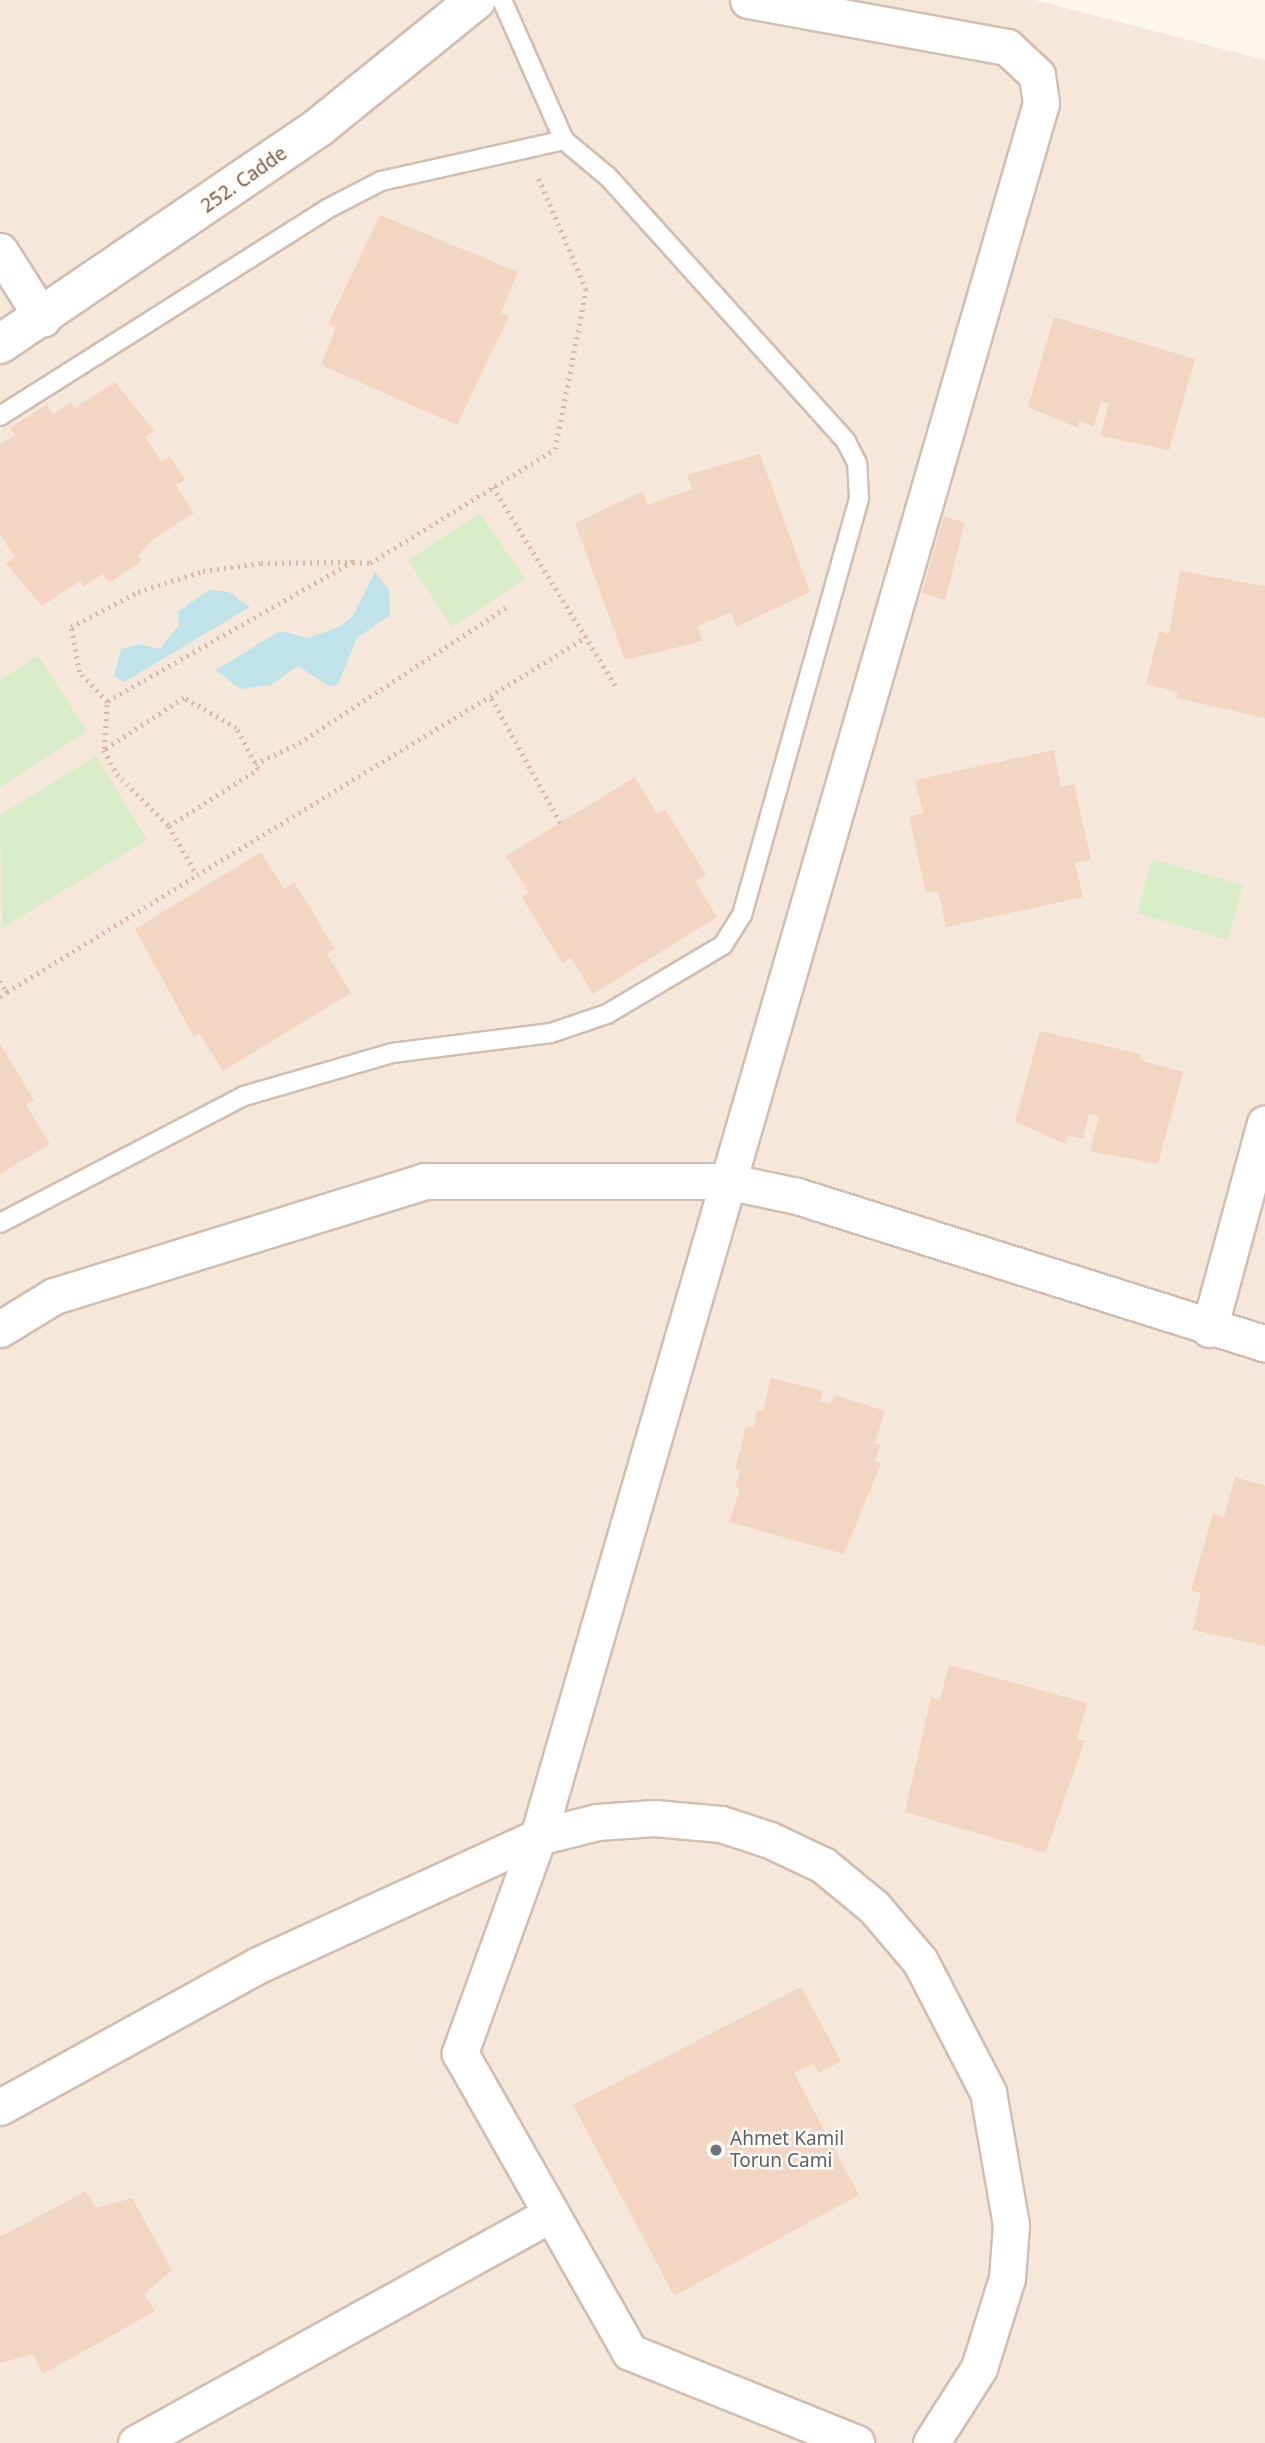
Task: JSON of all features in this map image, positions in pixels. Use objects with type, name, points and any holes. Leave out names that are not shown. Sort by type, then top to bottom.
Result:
[{"type":"main road","name":"252. Cadde","points":[[0,344],[43,319],[319,127],[476,0]]},
{"type":"street","points":[[748,0],[1007,47],[1029,62],[1041,89],[538,1837],[460,2053],[630,2352],[856,2443]]},
{"type":"street","points":[[0,251],[43,319]]},
{"type":"street","points":[[1209,1329],[1265,1123]]},
{"type":"street","points":[[0,1329],[54,1296],[425,1181],[726,1181],[797,1196],[1209,1329],[1265,1344]]},
{"type":"street","points":[[0,2107],[256,1966],[538,1837],[597,1822],[721,1824],[822,1866],[874,1908],[920,1961],[988,2092],[1011,2225],[1007,2278],[979,2368],[931,2443]]},
{"type":"street","points":[[136,2443],[551,2214]]},
{"type":"lane","points":[[0,1223],[244,1096],[392,1053],[551,1033],[607,1014],[723,944],[742,915],[859,498],[857,463],[846,441],[607,176],[564,140],[502,0]]},
{"type":"lane","points":[[0,416],[327,208],[421,169],[527,151],[564,140]]},
{"type":"path","points":[[197,876],[169,826],[117,774],[104,750],[107,702],[79,673],[71,627],[138,592],[203,571],[370,563],[555,449],[586,290],[527,151]]},
{"type":"path","points":[[493,487],[617,688]]},
{"type":"path","points":[[107,702],[353,562]]},
{"type":"path","points":[[255,764],[299,743],[508,606]]},
{"type":"path","points":[[0,997],[586,637]]},
{"type":"path","points":[[491,696],[560,823]]},
{"type":"path","points":[[104,750],[184,698],[236,728],[258,769],[169,826]]},
{"type":"path","points":[[0,981],[7,992]]},
{"type":"shaded area","points":[[0,0],[1035,0],[1265,60],[1265,2443],[0,2443]]},
{"type":"green space","points":[[480,513],[525,579],[452,627],[408,560]]},
{"type":"green space","points":[[38,656],[87,731],[0,787],[0,680]]},
{"type":"green space","points":[[96,756],[147,840],[2,928],[0,815]]},
{"type":"green space","points":[[1152,859],[1243,885],[1228,940],[1137,913]]},
{"type":"water","points":[[375,572],[389,590],[390,615],[357,638],[338,684],[329,686],[298,666],[271,685],[240,689],[216,670],[280,631],[308,638],[339,627],[352,617]]},
{"type":"water","points":[[209,590],[229,592],[250,607],[124,682],[114,676],[121,649],[140,644],[160,649],[179,625],[178,612]]},
{"type":"building","points":[[380,215],[518,272],[501,313],[509,316],[457,425],[321,365],[336,328],[328,324]]},
{"type":"building","points":[[1054,317],[1195,359],[1169,450],[1100,436],[1109,404],[1101,401],[1094,426],[1079,421],[1078,428],[1028,407]]},
{"type":"building","points":[[115,382],[154,431],[145,437],[161,461],[170,456],[185,480],[176,485],[194,513],[154,539],[138,555],[142,561],[109,583],[103,574],[84,586],[80,581],[42,606],[6,563],[15,557],[0,535],[0,444],[15,435],[10,428],[47,404],[53,414],[71,402],[75,408]]},
{"type":"building","points":[[760,454],[810,592],[736,627],[731,613],[697,626],[703,641],[625,660],[575,523],[643,491],[648,505],[692,489],[687,475]]},
{"type":"building","points":[[944,516],[965,523],[945,600],[922,593]]},
{"type":"building","points":[[1180,571],[1265,586],[1265,718],[1176,698],[1178,692],[1146,684],[1159,631],[1169,634]]},
{"type":"building","points":[[1054,750],[1061,787],[1074,784],[1091,860],[1075,863],[1083,897],[946,927],[938,891],[926,893],[909,817],[923,813],[915,780]]},
{"type":"building","points":[[635,777],[657,814],[665,809],[706,875],[695,881],[717,917],[593,994],[571,958],[562,963],[522,897],[529,893],[506,856]]},
{"type":"building","points":[[261,852],[284,889],[294,882],[335,949],[327,954],[351,993],[223,1071],[199,1033],[194,1037],[135,929]]},
{"type":"building","points":[[1040,1031],[1141,1054],[1140,1060],[1183,1072],[1158,1164],[1090,1151],[1099,1117],[1089,1114],[1083,1139],[1068,1135],[1066,1144],[1015,1122]]},
{"type":"building","points":[[0,1044],[34,1100],[26,1105],[50,1144],[0,1174]]},
{"type":"building","points":[[771,1378],[823,1391],[820,1401],[830,1404],[835,1395],[885,1411],[875,1443],[880,1445],[875,1462],[881,1463],[844,1554],[729,1522],[740,1489],[735,1487],[741,1470],[735,1470],[746,1426],[754,1427],[757,1410],[763,1411]]},
{"type":"building","points":[[1235,1477],[1265,1486],[1265,1646],[1193,1630],[1201,1593],[1191,1591],[1213,1513],[1224,1518]]},
{"type":"building","points":[[949,1665],[1087,1703],[1077,1739],[1085,1741],[1045,1853],[905,1812],[931,1698],[940,1700]]},
{"type":"building","name":"Ahmet Kamil Torun Cami","points":[[801,1987],[841,2061],[819,2073],[813,2064],[794,2073],[859,2195],[674,2296],[573,2105]]},
{"type":"building","points":[[86,2191],[96,2208],[132,2198],[172,2270],[144,2294],[155,2311],[43,2374],[33,2354],[0,2363],[0,2237]]},
{"type":"place","name":"Ahmet Kamil Torun Cami","points":[[716,2150]]}]
